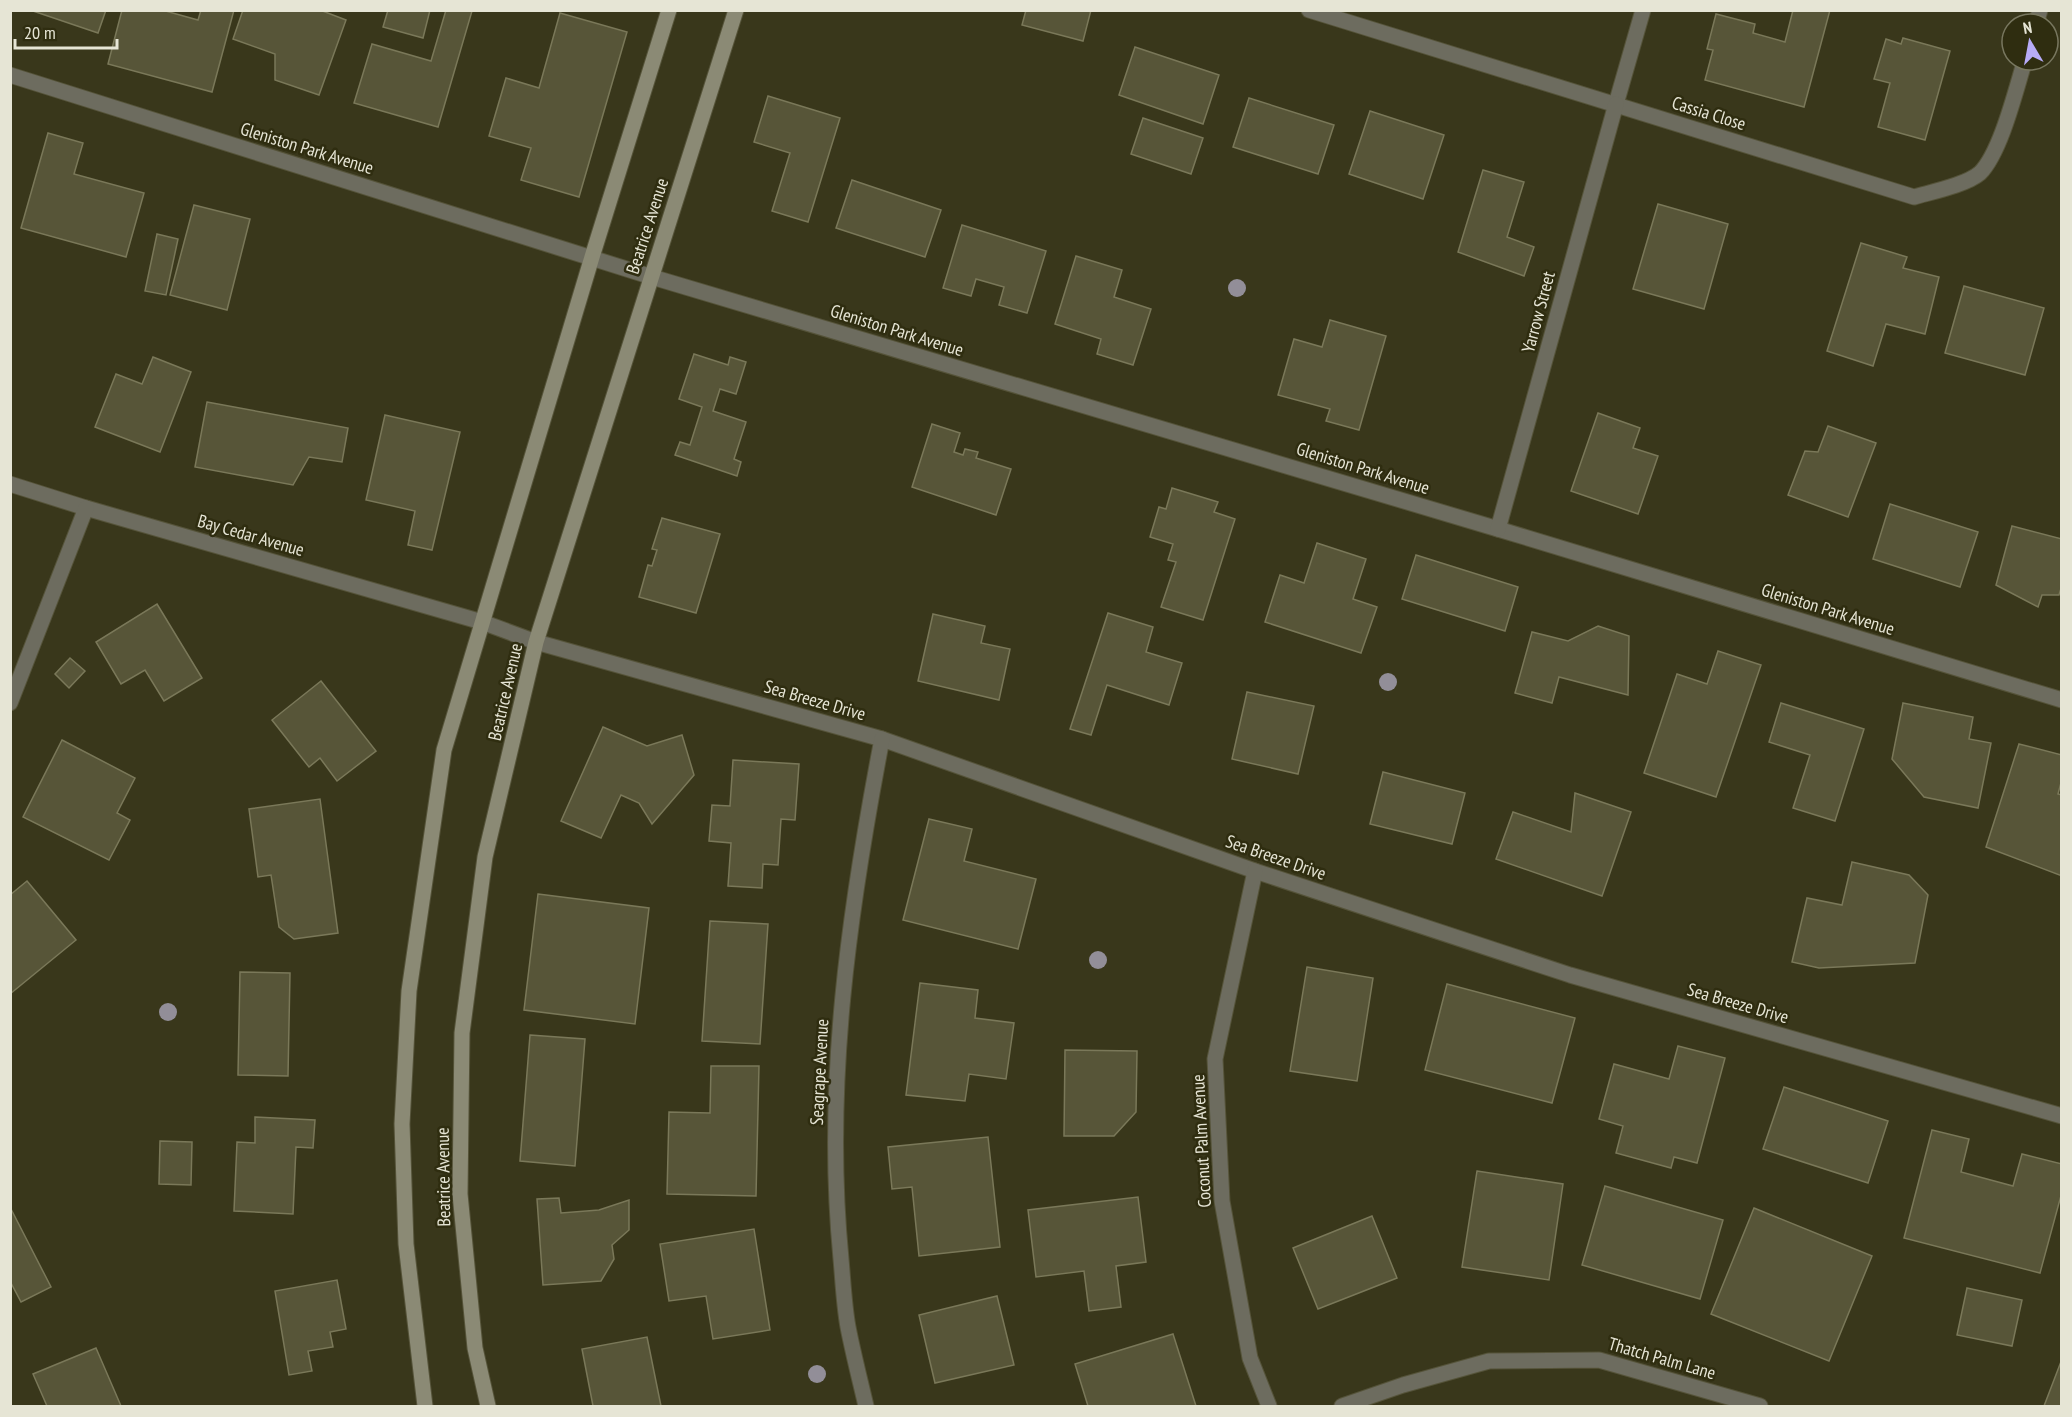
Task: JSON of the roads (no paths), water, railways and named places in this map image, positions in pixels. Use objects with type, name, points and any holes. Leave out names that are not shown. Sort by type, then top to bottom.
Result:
[{"type":"main road","points":[[425,1407],[406,1233],[402,1124],[408,991],[444,750],[592,257],[669,10]]},
{"type":"main road","name":"Beatrice Avenue","points":[[488,1407],[475,1348],[460,1194],[462,1033],[485,857],[536,642],[736,10]]},
{"type":"street","name":"Cassia Close","points":[[1309,10],[1914,197],[1952,186],[1979,173],[1998,144],[2021,72]]},
{"type":"street","name":"Yarrow Street","points":[[1498,529],[1643,10]]},
{"type":"street","name":"Gleniston Park Avenue","points":[[10,75],[652,277],[1498,529],[2061,700]]},
{"type":"street","name":"Bay Cedar Avenue","points":[[10,484],[482,622]]},
{"type":"street","points":[[10,704],[86,508]]},
{"type":"street","name":"Sea Breeze Drive","points":[[482,622],[536,642],[882,739],[1255,871],[1570,975],[2061,1116]]},
{"type":"street","name":"Seagrape Avenue","points":[[866,1407],[846,1314],[837,1213],[835,1100],[842,998],[855,897],[882,739]]},
{"type":"street","name":"Coconut Palm Avenue","points":[[1255,871],[1215,1059],[1222,1201],[1250,1358],[1269,1407]]},
{"type":"street","name":"Thatch Palm Lane","points":[[1342,1407],[1404,1385],[1489,1360],[1599,1360],[1760,1407]]}]
